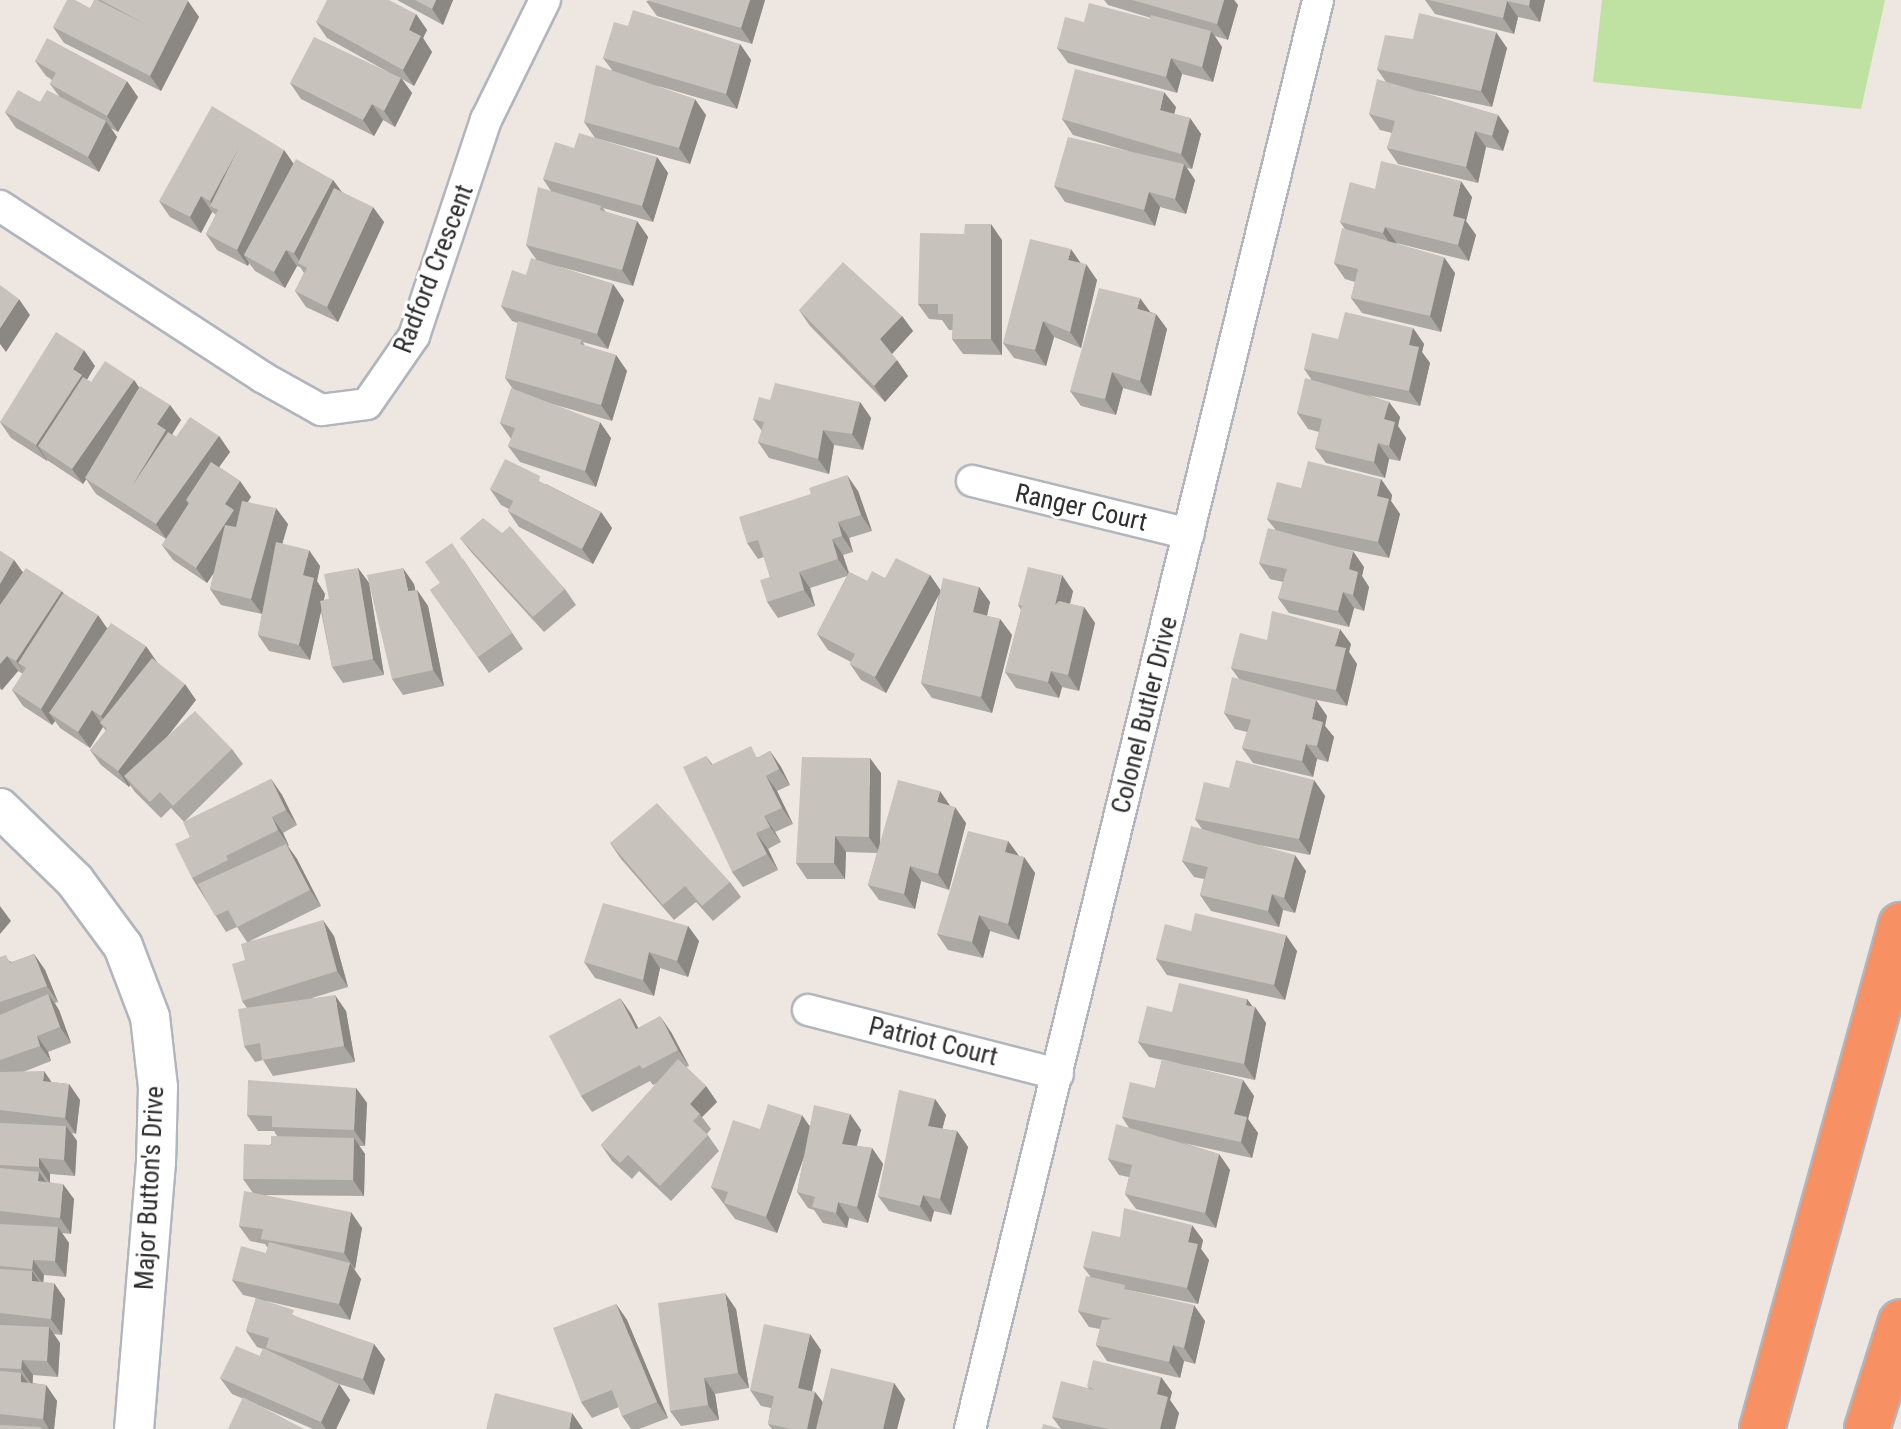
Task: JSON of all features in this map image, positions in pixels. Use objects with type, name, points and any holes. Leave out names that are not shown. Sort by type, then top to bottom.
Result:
[{"type":"highway","points":[[1762,1429],[1901,925]]},
{"type":"highway","points":[[1867,1429],[1901,1322]]},
{"type":"street","name":"Radford Crescent","points":[[0,206],[262,377],[321,410],[367,404],[414,336],[486,120],[545,0]]},
{"type":"street","name":"Colonel Butler Drive","points":[[970,1429],[1189,534],[1238,312],[1318,0]]},
{"type":"street","name":"Ranger Court","points":[[972,481],[1189,534]]},
{"type":"street","name":"Major Button's Drive","points":[[0,808],[75,881],[123,946],[150,1017],[158,1087],[156,1162],[134,1429]]},
{"type":"street","name":"Patriot Court","points":[[808,1010],[1058,1074]]},
{"type":"green space","points":[[1602,0],[1885,0],[1861,109],[1593,82]]},
{"type":"building","points":[[67,0],[75,0],[90,8],[97,0],[145,24],[101,0],[188,1],[150,76],[53,27]]},
{"type":"building","points":[[327,0],[389,0],[416,14],[409,30],[421,36],[403,70],[316,22]]},
{"type":"building","points":[[415,0],[436,0],[432,9]]},
{"type":"building","points":[[646,0],[750,0],[741,28]]},
{"type":"building","points":[[1132,0],[1224,0],[1217,24]]},
{"type":"building","points":[[1429,0],[1530,0],[1529,6],[1507,1],[1503,18]]},
{"type":"building","points":[[1089,3],[1211,31],[1202,67],[1171,58],[1166,77],[1057,48],[1065,17],[1084,22]]},
{"type":"building","points":[[633,10],[740,44],[726,94],[603,58],[614,22],[628,26]]},
{"type":"building","points":[[1419,13],[1496,32],[1481,91],[1377,69],[1385,35],[1413,39]]},
{"type":"building","points":[[314,37],[401,78],[384,111],[372,104],[363,120],[290,83]]},
{"type":"building","points":[[47,38],[127,81],[107,116],[50,84],[56,73],[35,61]]},
{"type":"building","points":[[596,65],[695,99],[679,148],[584,122]]},
{"type":"building","points":[[1075,69],[1164,92],[1160,110],[1190,118],[1181,154],[1062,119]]},
{"type":"building","points":[[1377,79],[1498,115],[1492,136],[1475,131],[1466,167],[1387,148],[1395,121],[1369,114]]},
{"type":"building","points":[[18,90],[40,102],[47,90],[106,121],[88,157],[5,112]]},
{"type":"building","points":[[212,106],[284,150],[237,250],[206,234],[218,210],[210,206],[240,145],[210,201],[201,196],[190,217],[159,201]]},
{"type":"building","points":[[579,133],[657,157],[642,206],[543,179],[555,142],[574,148]]},
{"type":"building","points":[[1068,137],[1184,164],[1175,199],[1149,192],[1144,210],[1054,186]]},
{"type":"building","points":[[296,159],[333,180],[294,253],[286,250],[274,272],[244,255]]},
{"type":"building","points":[[1381,161],[1461,181],[1453,216],[1465,219],[1458,245],[1385,227],[1383,233],[1340,222],[1350,182],[1375,189]]},
{"type":"building","points":[[538,187],[601,206],[600,210],[637,221],[622,270],[526,245]]},
{"type":"building","points":[[334,188],[373,207],[327,307],[295,291],[307,268],[298,263]]},
{"type":"building","points":[[965,224],[991,224],[991,339],[952,339],[953,314],[938,314],[938,304],[918,304],[920,233],[964,234]]},
{"type":"building","points":[[1342,228],[1444,257],[1430,316],[1351,298],[1358,269],[1334,263]]},
{"type":"building","points":[[1030,239],[1071,249],[1068,260],[1086,264],[1070,332],[1043,321],[1035,350],[1003,343]]},
{"type":"building","points":[[531,258],[613,284],[597,334],[501,306],[512,270],[526,275]]},
{"type":"building","points":[[843,262],[902,316],[880,339],[897,360],[874,386],[799,310]]},
{"type":"building","points":[[0,285],[19,299],[0,328]]},
{"type":"building","points":[[1099,288],[1140,298],[1137,309],[1156,314],[1140,381],[1112,372],[1105,399],[1070,391]]},
{"type":"building","points":[[1345,312],[1413,328],[1409,345],[1419,347],[1409,391],[1304,369],[1312,333],[1338,339]]},
{"type":"building","points":[[518,321],[582,340],[580,344],[616,355],[601,405],[505,378]]},
{"type":"building","points":[[56,332],[84,350],[73,369],[82,375],[36,445],[0,422]]},
{"type":"building","points":[[105,361],[134,380],[72,469],[38,446],[83,377],[91,382]]},
{"type":"building","points":[[1305,378],[1389,402],[1384,419],[1395,422],[1389,446],[1378,443],[1374,462],[1315,448],[1322,419],[1297,413]]},
{"type":"building","points":[[775,383],[860,402],[852,434],[823,430],[818,459],[758,442],[764,422],[753,419],[759,397],[770,400]]},
{"type":"building","points":[[140,386],[170,405],[157,424],[166,430],[132,486],[168,432],[176,437],[190,417],[219,436],[156,524],[85,478]]},
{"type":"building","points":[[511,388],[600,422],[585,471],[508,446],[515,428],[500,423]]},
{"type":"building","points":[[505,459],[540,476],[539,481],[601,512],[582,549],[508,511],[513,501],[490,489]]},
{"type":"building","points":[[1308,461],[1381,479],[1377,496],[1389,499],[1378,542],[1267,519],[1277,482],[1301,488]]},
{"type":"building","points":[[211,462],[240,481],[225,504],[234,510],[196,568],[162,545]]},
{"type":"building","points":[[847,475],[861,515],[838,522],[842,536],[832,539],[838,559],[799,572],[804,590],[767,602],[760,580],[770,577],[758,540],[747,543],[739,517],[811,494],[809,488]]},
{"type":"building","points":[[242,501],[276,508],[251,599],[210,589],[225,525],[236,527]]},
{"type":"building","points":[[483,518],[502,533],[510,526],[565,589],[533,617],[460,538]]},
{"type":"building","points":[[1268,528],[1353,551],[1349,569],[1358,572],[1353,595],[1343,592],[1338,611],[1278,598],[1287,569],[1259,563]]},
{"type":"building","points":[[276,542],[309,550],[303,575],[314,578],[299,645],[258,635]]},
{"type":"building","points":[[452,543],[512,633],[478,657],[430,590],[440,583],[425,562]]},
{"type":"building","points":[[0,551],[14,560],[0,584]]},
{"type":"building","points":[[896,558],[930,575],[875,677],[850,664],[855,654],[817,634],[849,572],[867,581],[872,571],[885,578]]},
{"type":"building","points":[[1028,567],[1062,575],[1055,605],[1059,601],[1084,607],[1068,675],[1051,671],[1048,682],[1005,672],[1022,606],[1018,605]]},
{"type":"building","points":[[26,568],[62,591],[16,661],[7,656],[0,664],[0,605]]},
{"type":"building","points":[[358,568],[373,659],[332,667],[320,601],[329,599],[324,574]]},
{"type":"building","points":[[403,568],[408,591],[417,590],[433,670],[392,679],[367,575]]},
{"type":"building","points":[[943,578],[979,587],[973,612],[1000,619],[981,697],[921,683]]},
{"type":"building","points":[[63,593],[98,615],[41,709],[12,690],[26,668],[18,663]]},
{"type":"building","points":[[1272,611],[1340,629],[1335,646],[1346,648],[1336,690],[1231,668],[1240,633],[1267,640]]},
{"type":"building","points":[[111,623],[146,646],[101,716],[92,710],[78,732],[49,713]]},
{"type":"building","points":[[152,658],[185,684],[118,771],[90,750],[107,729],[100,723]]},
{"type":"building","points":[[1232,677],[1316,700],[1312,719],[1323,722],[1317,746],[1306,744],[1302,761],[1242,748],[1251,720],[1224,713]]},
{"type":"building","points":[[195,711],[232,749],[173,806],[160,792],[150,802],[124,776]]},
{"type":"building","points":[[751,746],[757,758],[770,751],[779,769],[766,776],[782,808],[764,816],[770,827],[756,833],[767,854],[732,872],[683,767],[706,756],[711,765]]},
{"type":"building","points":[[802,757],[870,758],[869,837],[835,836],[834,863],[796,863]]},
{"type":"building","points":[[1236,760],[1314,780],[1299,839],[1195,819],[1204,782],[1229,788]]},
{"type":"building","points":[[271,779],[286,810],[272,817],[278,830],[226,856],[228,860],[192,878],[175,844],[190,837],[183,822]]},
{"type":"building","points":[[898,780],[940,791],[937,802],[955,807],[938,874],[910,866],[904,894],[868,885]]},
{"type":"building","points":[[657,803],[730,882],[702,906],[685,886],[663,905],[610,843]]},
{"type":"building","points":[[1191,826],[1295,855],[1284,898],[1272,894],[1268,911],[1200,895],[1208,867],[1182,861]]},
{"type":"building","points":[[968,831],[1008,841],[1005,852],[1024,857],[1008,924],[979,915],[972,942],[937,934]]},
{"type":"building","points":[[286,844],[310,890],[237,927],[228,910],[215,916],[198,884]]},
{"type":"building","points":[[603,903],[688,926],[677,961],[649,952],[643,980],[584,962]]},
{"type":"building","points":[[1195,913],[1286,935],[1274,985],[1156,959],[1165,924],[1191,931]]},
{"type":"building","points":[[323,920],[337,971],[242,1001],[232,964],[245,960],[241,944]]},
{"type":"building","points":[[34,954],[47,986],[0,1002],[0,957],[6,955],[10,963]]},
{"type":"building","points":[[1179,983],[1247,999],[1246,1005],[1255,1007],[1244,1064],[1138,1042],[1147,1006],[1172,1012]]},
{"type":"building","points":[[48,994],[60,1027],[37,1036],[40,1046],[0,1060],[0,1015]]},
{"type":"building","points":[[335,995],[344,1046],[262,1060],[260,1043],[244,1046],[238,1009]]},
{"type":"building","points":[[620,998],[636,1029],[660,1016],[678,1050],[642,1069],[640,1065],[581,1096],[549,1036]]},
{"type":"building","points":[[678,1059],[706,1086],[690,1104],[700,1114],[693,1121],[708,1135],[660,1186],[628,1155],[620,1163],[601,1145]]},
{"type":"building","points":[[1162,1059],[1243,1080],[1234,1114],[1247,1117],[1241,1142],[1122,1117],[1130,1082],[1155,1088]]},
{"type":"building","points":[[44,1071],[43,1081],[69,1084],[65,1118],[0,1110],[0,1072]]},
{"type":"building","points":[[248,1080],[356,1088],[354,1130],[272,1127],[272,1116],[247,1115]]},
{"type":"building","points":[[899,1090],[935,1099],[928,1126],[957,1131],[940,1199],[923,1195],[920,1206],[878,1196]]},
{"type":"building","points":[[768,1104],[802,1115],[766,1217],[724,1203],[728,1192],[711,1187],[733,1120],[760,1129]]},
{"type":"building","points":[[814,1105],[850,1114],[842,1144],[872,1148],[857,1207],[838,1202],[836,1213],[812,1207],[815,1197],[797,1192]]},
{"type":"building","points":[[0,1123],[66,1126],[64,1160],[39,1158],[39,1167],[0,1165]]},
{"type":"building","points":[[1116,1124],[1219,1154],[1205,1213],[1125,1194],[1132,1165],[1108,1159]]},
{"type":"building","points":[[271,1136],[354,1138],[353,1180],[243,1179],[244,1144],[271,1145]]},
{"type":"building","points":[[0,1168],[39,1172],[38,1181],[63,1184],[60,1218],[0,1211]]},
{"type":"building","points":[[244,1191],[351,1212],[344,1253],[261,1239],[263,1229],[239,1226]]},
{"type":"building","points":[[1124,1208],[1192,1225],[1188,1242],[1198,1244],[1187,1288],[1083,1267],[1092,1231],[1120,1237]]},
{"type":"building","points":[[0,1224],[58,1227],[55,1261],[33,1260],[32,1269],[0,1266]]},
{"type":"building","points":[[269,1242],[350,1263],[339,1304],[232,1280],[241,1246],[266,1253]]},
{"type":"building","points":[[0,1269],[32,1271],[32,1281],[54,1283],[51,1319],[0,1313]]},
{"type":"building","points":[[1086,1276],[1125,1285],[1124,1289],[1194,1305],[1184,1348],[1173,1345],[1169,1362],[1096,1345],[1102,1320],[1112,1319],[1078,1311]]},
{"type":"building","points":[[725,1293],[738,1373],[704,1378],[708,1405],[670,1411],[658,1303]]},
{"type":"building","points":[[256,1298],[294,1310],[292,1315],[374,1344],[363,1379],[266,1348],[269,1338],[246,1331]]},
{"type":"building","points":[[616,1304],[657,1402],[622,1416],[612,1390],[581,1402],[553,1328]]},
{"type":"building","points":[[764,1324],[810,1334],[798,1388],[815,1392],[807,1429],[768,1424],[774,1396],[750,1390]]},
{"type":"building","points":[[0,1325],[49,1327],[47,1361],[22,1360],[21,1369],[0,1368]]},
{"type":"building","points":[[236,1346],[260,1356],[263,1348],[339,1384],[321,1422],[220,1378]]},
{"type":"building","points":[[1093,1360],[1161,1377],[1157,1394],[1168,1397],[1160,1429],[1109,1429],[1052,1417],[1061,1381],[1095,1390],[1087,1386]]},
{"type":"building","points":[[831,1368],[894,1383],[883,1429],[816,1429]]},
{"type":"building","points":[[0,1371],[21,1373],[21,1382],[46,1385],[43,1419],[0,1414]]},
{"type":"building","points":[[495,1393],[572,1413],[569,1429],[486,1429]]},
{"type":"building","points":[[243,1397],[304,1429],[228,1429]]},
{"type":"building","points":[[1043,1424],[1062,1429],[1042,1429]]},
{"type":"building","points":[[0,1425],[41,1427],[41,1429],[0,1429]]}]
